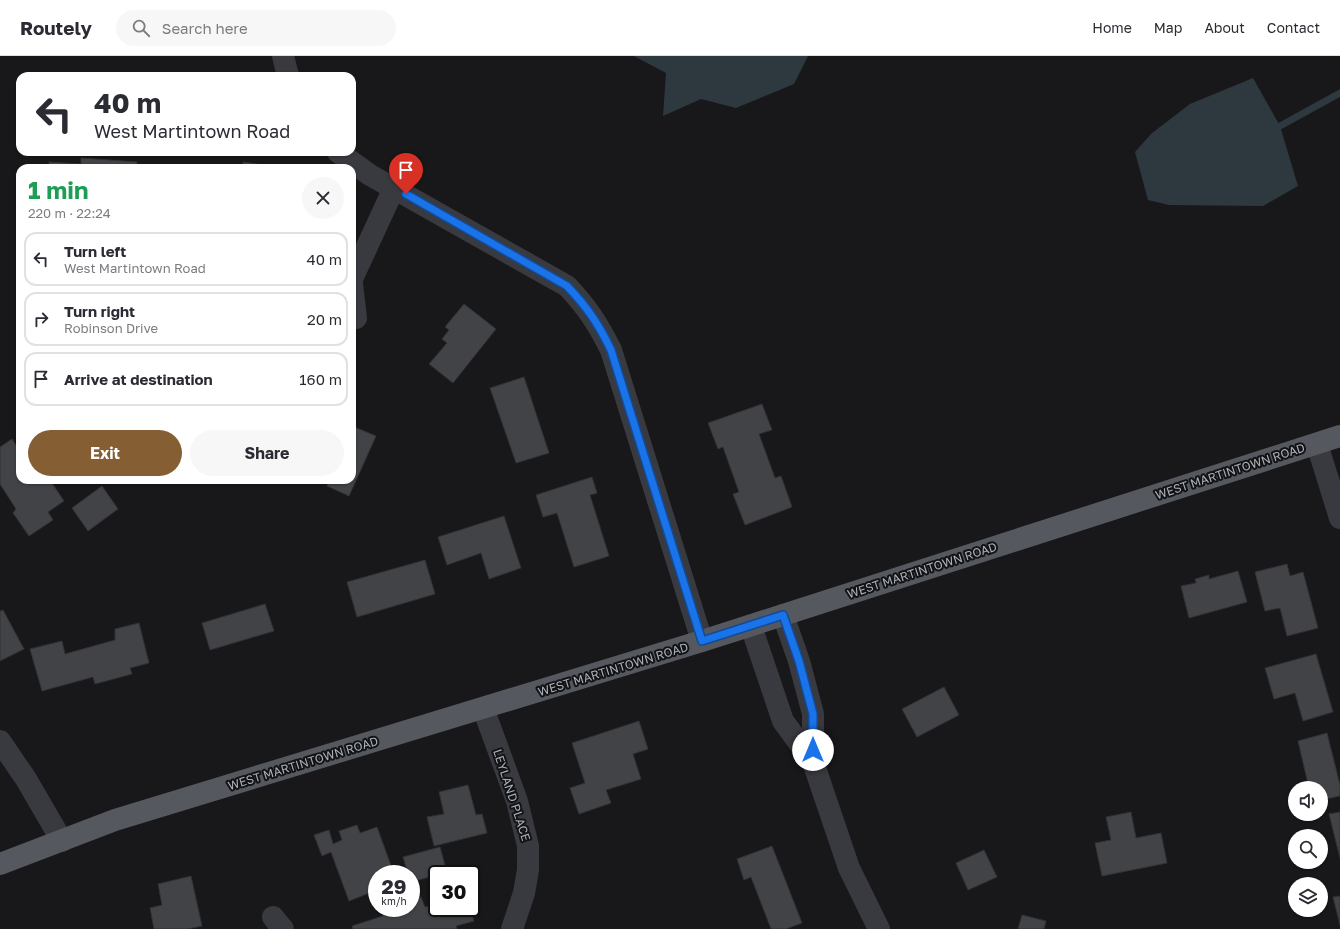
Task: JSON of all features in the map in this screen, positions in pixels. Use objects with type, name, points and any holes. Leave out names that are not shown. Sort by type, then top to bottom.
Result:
[{"type":"main road","name":"WEST MARTINTOWN ROAD","points":[[0,864],[115,820],[751,626],[1340,436]]},
{"type":"street","points":[[283,56],[287,72]]},
{"type":"street","points":[[344,156],[355,164]]},
{"type":"street","points":[[356,165],[370,175],[567,286],[585,304],[599,326],[611,350],[702,641]]},
{"type":"street","points":[[356,271],[394,188]]},
{"type":"street","points":[[1317,444],[1340,518]]},
{"type":"street","points":[[783,615],[799,661],[813,714],[813,762]]},
{"type":"street","points":[[751,626],[783,721],[813,762],[849,868],[879,929]]},
{"type":"street","name":"LEYLAND PLACE","points":[[483,708],[517,801],[528,846],[528,870],[524,893],[512,929]]},
{"type":"street","points":[[0,741],[26,779],[62,841]]},
{"type":"shaded area","points":[[634,56],[808,56],[794,84],[736,108],[701,99],[663,116],[666,73]]},
{"type":"shaded area","points":[[1253,78],[1280,126],[1298,186],[1263,206],[1169,205],[1148,200],[1135,152],[1152,133],[1190,104]]},
{"type":"building","points":[[81,158],[137,162],[137,164],[81,164]]},
{"type":"building","points":[[49,162],[81,164],[49,164]]},
{"type":"building","points":[[243,162],[257,164],[243,164]]},
{"type":"building","points":[[464,304],[496,329],[453,383],[429,364],[447,343],[442,339],[449,330],[445,327]]},
{"type":"building","points":[[524,377],[549,453],[516,463],[490,388]]},
{"type":"building","points":[[762,404],[772,430],[759,434],[775,478],[781,476],[792,507],[745,525],[733,494],[739,492],[723,447],[718,449],[708,423]]},
{"type":"building","points":[[356,428],[376,436],[356,480]]},
{"type":"building","points":[[12,439],[16,445],[16,484],[53,484],[64,501],[48,512],[53,520],[29,536],[13,513],[16,509],[0,484],[0,447]]},
{"type":"building","points":[[592,477],[597,493],[590,495],[609,556],[574,567],[557,513],[543,517],[536,495]]},
{"type":"building","points":[[328,484],[354,484],[349,496],[327,486]]},
{"type":"building","points":[[102,486],[118,509],[88,531],[72,508]]},
{"type":"building","points":[[504,516],[521,568],[489,579],[481,553],[447,565],[438,537]]},
{"type":"building","points":[[425,560],[435,594],[357,617],[347,582]]},
{"type":"building","points":[[1287,564],[1290,576],[1303,572],[1318,628],[1287,636],[1280,608],[1265,611],[1255,572]]},
{"type":"building","points":[[1238,571],[1247,602],[1189,618],[1181,586],[1196,583],[1195,579],[1209,575],[1209,579]]},
{"type":"building","points":[[265,604],[274,631],[210,650],[202,623]]},
{"type":"building","points":[[3,610],[24,649],[0,661],[0,611]]},
{"type":"building","points":[[139,623],[149,663],[130,668],[132,674],[95,684],[93,677],[42,691],[30,649],[62,641],[65,654],[115,640],[115,629]]},
{"type":"building","points":[[1316,654],[1333,712],[1303,721],[1295,693],[1274,699],[1265,668]]},
{"type":"building","points":[[944,687],[959,715],[917,737],[902,709]]},
{"type":"building","points":[[639,721],[648,749],[633,754],[641,779],[606,790],[611,803],[579,814],[570,788],[585,783],[572,743]]},
{"type":"building","points":[[1327,733],[1340,785],[1340,796],[1328,799],[1328,781],[1307,781],[1298,741]]},
{"type":"building","points":[[468,785],[476,815],[482,814],[487,833],[434,846],[427,817],[444,814],[439,792]]},
{"type":"building","points":[[1131,812],[1136,838],[1161,833],[1167,863],[1102,876],[1095,843],[1111,840],[1106,817]]},
{"type":"building","points":[[1340,812],[1340,858],[1329,814]]},
{"type":"building","points":[[357,825],[360,833],[377,827],[391,865],[368,865],[368,894],[349,901],[331,852],[322,856],[314,835],[329,830],[333,844],[342,840],[339,831]]},
{"type":"building","points":[[772,846],[802,923],[786,929],[771,929],[751,877],[744,880],[737,859]]},
{"type":"building","points":[[440,847],[445,865],[428,865],[428,877],[420,880],[420,865],[405,865],[403,857]]},
{"type":"building","points":[[984,850],[997,877],[968,890],[956,863]]},
{"type":"building","points":[[191,876],[202,926],[187,929],[154,929],[150,908],[162,905],[158,884]]},
{"type":"building","points":[[1340,896],[1340,925],[1333,897]]},
{"type":"building","points":[[420,897],[425,907],[428,906],[428,917],[473,917],[474,921],[456,926],[457,929],[353,929],[352,926],[380,917],[420,917]]},
{"type":"building","points":[[1022,915],[1046,921],[1044,929],[1018,929]]},
{"type":"waterway","points":[[1280,126],[1340,93]]},
{"type":"route","points":[[406,194],[477,236],[567,286],[585,304],[599,326],[611,350],[702,641],[783,615],[799,661],[813,714],[813,750]]}]
